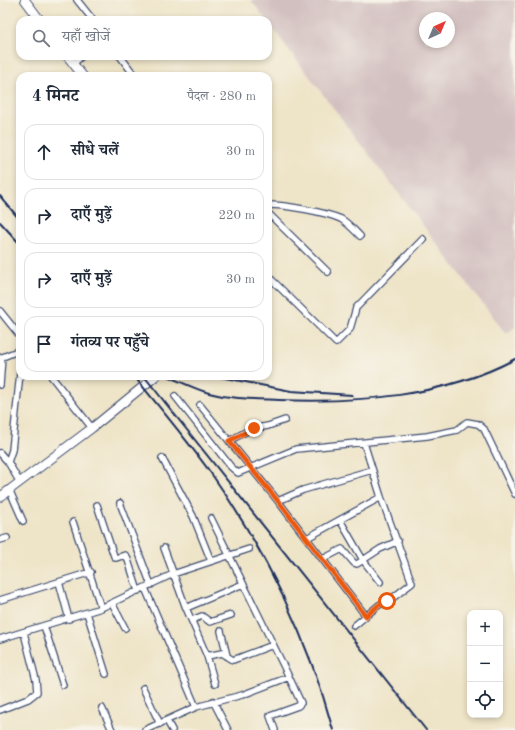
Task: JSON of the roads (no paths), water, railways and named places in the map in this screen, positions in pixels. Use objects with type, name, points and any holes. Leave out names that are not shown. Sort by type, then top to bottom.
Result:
[{"type":"street","points":[[25,0],[37,16]]},
{"type":"street","points":[[77,0],[90,16]]},
{"type":"street","points":[[70,60],[80,72]]},
{"type":"street","points":[[73,64],[78,60]]},
{"type":"street","points":[[123,60],[132,72]]},
{"type":"street","points":[[272,205],[297,208],[337,218],[345,221],[360,236]]},
{"type":"street","points":[[272,217],[328,272]]},
{"type":"street","points":[[272,280],[336,343],[350,329],[356,308],[423,239]]},
{"type":"street","points":[[0,311],[16,331]]},
{"type":"street","points":[[0,385],[1,358],[16,352]]},
{"type":"street","points":[[8,462],[12,450],[19,380]]},
{"type":"street","points":[[54,380],[92,428]]},
{"type":"street","points":[[23,521],[3,494],[92,428],[151,380]]},
{"type":"street","points":[[175,396],[235,471],[238,472],[296,449],[364,443],[457,430],[463,424],[469,422],[478,424],[484,429],[515,494]]},
{"type":"street","points":[[200,405],[278,501],[366,616]]},
{"type":"street","points":[[229,441],[251,429],[268,426],[285,420]]},
{"type":"street","points":[[354,626],[412,583],[364,443]]},
{"type":"street","points":[[0,453],[8,462],[20,481]]},
{"type":"street","points":[[162,458],[193,516],[211,561]]},
{"type":"street","points":[[278,501],[303,490],[372,470]]},
{"type":"street","points":[[307,538],[381,496]]},
{"type":"street","points":[[120,503],[148,586],[196,707]]},
{"type":"street","points":[[97,505],[114,556],[125,555],[127,557],[138,591]]},
{"type":"street","points":[[211,518],[301,703],[298,706],[270,716],[275,730]]},
{"type":"street","points":[[340,520],[363,560],[380,582]]},
{"type":"street","points":[[73,522],[91,572],[101,608]]},
{"type":"street","points":[[0,540],[7,538]]},
{"type":"street","points":[[323,559],[342,549],[354,563],[358,564],[398,541]]},
{"type":"street","points":[[164,548],[186,608],[207,656],[215,684]]},
{"type":"street","points":[[0,639],[24,633],[101,608],[173,574],[249,549]]},
{"type":"street","points":[[0,600],[91,572]]},
{"type":"street","points":[[59,582],[69,619]]},
{"type":"street","points":[[186,608],[243,584]]},
{"type":"street","points":[[112,603],[125,628]]},
{"type":"street","points":[[87,613],[106,674]]},
{"type":"street","points":[[192,620],[203,616],[210,622],[231,615]]},
{"type":"street","points":[[44,626],[62,685]]},
{"type":"street","points":[[221,631],[227,657]]},
{"type":"street","points":[[0,710],[28,699],[36,692],[36,680],[24,633]]},
{"type":"street","points":[[207,656],[222,653],[233,660],[273,645]]},
{"type":"street","points":[[145,730],[196,707],[213,701],[242,695],[289,677]]},
{"type":"street","points":[[143,688],[160,724]]},
{"type":"street","points":[[213,701],[228,730]]},
{"type":"street","points":[[102,708],[112,730]]},
{"type":"street","points":[[167,721],[172,730]]},
{"type":"railway","points":[[0,196],[16,215]]},
{"type":"railway","points":[[0,222],[16,240]]},
{"type":"railway","points":[[176,380],[217,395],[279,400],[339,400],[400,395],[430,389],[459,382],[488,372],[515,359]]},
{"type":"railway","points":[[137,380],[204,463],[251,535],[284,598],[312,663],[333,730]]},
{"type":"railway","points":[[147,380],[426,730]]},
{"type":"railway","points":[[235,380],[291,391],[352,395]]}]
